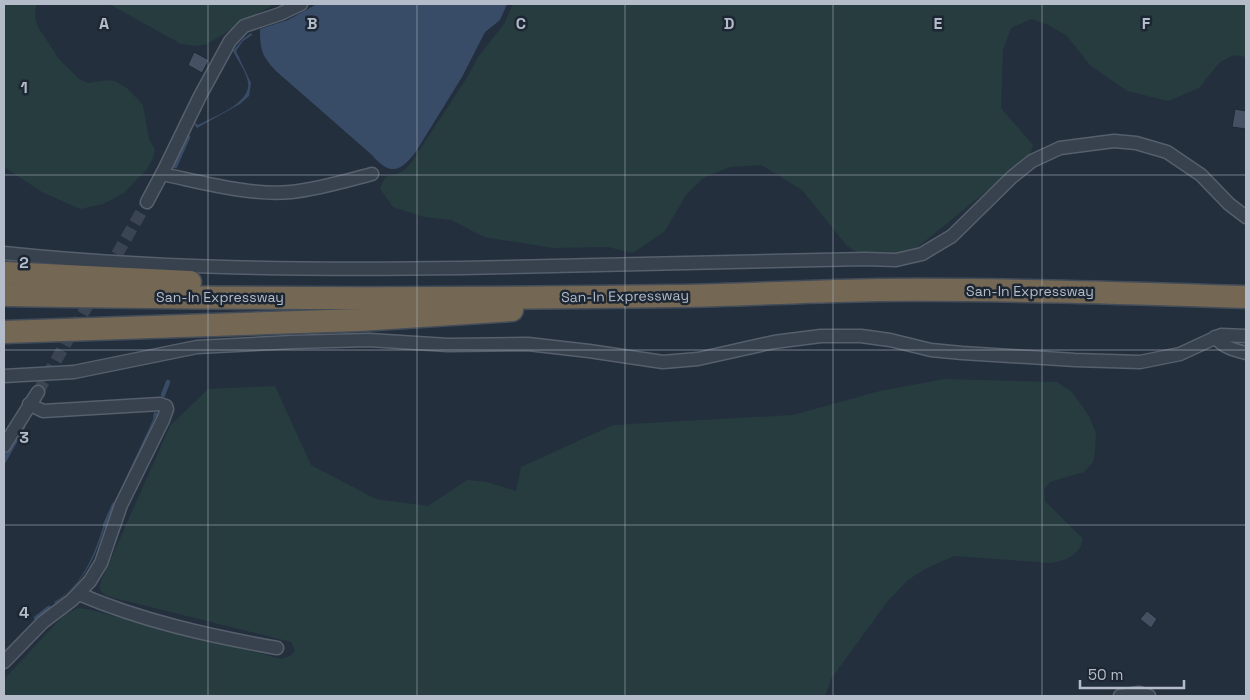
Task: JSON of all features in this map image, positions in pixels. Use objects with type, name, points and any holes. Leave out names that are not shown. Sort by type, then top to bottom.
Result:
[{"type":"highway","points":[[4,273],[133,281],[484,291],[540,297]]},
{"type":"highway","name":"San-In Expressway","points":[[4,295],[271,298],[540,297],[680,296],[879,290],[1074,291],[1246,297]]},
{"type":"highway","points":[[4,332],[359,320],[477,313],[680,296]]},
{"type":"street","points":[[147,202],[230,41],[244,26],[301,4]]},
{"type":"street","points":[[4,253],[76,261],[169,266],[332,270],[865,259],[896,260],[922,254],[952,236],[1012,177],[1032,161],[1060,148],[1114,141],[1136,143],[1167,152],[1183,161],[1201,175],[1229,204],[1246,217]]},
{"type":"street","points":[[162,174],[257,191],[289,192],[331,185],[372,174]]},
{"type":"street","points":[[4,376],[74,372],[197,347],[292,342],[369,340],[448,345],[528,344],[662,362],[698,359],[774,342],[821,336],[861,336],[890,340],[931,350],[962,353],[1140,362],[1180,354],[1215,337],[1227,335],[1246,336]]},
{"type":"street","points":[[1215,337],[1228,348],[1246,353]]},
{"type":"street","points":[[4,446],[38,392]]},
{"type":"street","points":[[4,662],[43,622],[79,594],[90,581],[101,563],[121,504],[163,420],[166,409],[166,406],[160,404],[43,411],[29,404]]},
{"type":"street","points":[[79,594],[126,613],[231,639],[277,648]]},
{"type":"street","points":[[1120,696],[1139,694],[1149,696]]},
{"type":"green space","points":[[4,4],[36,4],[35,18],[38,27],[59,59],[79,79],[88,83],[107,80],[115,81],[128,89],[143,105],[149,139],[155,150],[147,169],[124,193],[103,204],[80,209],[42,192],[4,167]]},
{"type":"green space","points":[[109,4],[274,4],[207,44],[198,46],[181,44]]},
{"type":"green space","points":[[513,4],[1246,4],[1246,57],[1234,55],[1220,62],[1199,88],[1168,101],[1127,91],[1090,65],[1066,35],[1046,24],[1031,19],[1011,28],[1003,50],[1001,108],[1033,145],[1030,156],[914,250],[891,256],[857,252],[847,246],[802,190],[761,165],[730,167],[703,178],[686,195],[665,231],[633,253],[608,247],[553,248],[484,237],[451,220],[424,217],[393,207],[380,189],[386,177],[397,174],[411,163],[468,76],[478,57],[504,24]]},
{"type":"green space","points":[[944,379],[1057,382],[1072,392],[1089,416],[1096,433],[1093,462],[1084,472],[1050,482],[1044,490],[1045,501],[1082,538],[1082,544],[1072,556],[1051,563],[954,556],[925,569],[908,580],[887,602],[831,679],[825,696],[4,696],[4,681],[7,676],[64,615],[78,608],[282,659],[295,651],[291,642],[106,596],[100,589],[101,581],[170,426],[208,389],[275,386],[311,465],[376,499],[428,506],[467,480],[487,482],[516,491],[521,467],[613,425],[793,415],[880,391]]},
{"type":"water","points":[[317,4],[507,4],[500,20],[485,32],[462,77],[415,153],[400,168],[390,169],[378,162],[276,71],[265,57],[261,48],[260,29],[288,20]]},
{"type":"water","points":[[251,33],[252,35],[243,41],[236,51],[251,83],[249,96],[240,104],[197,128],[195,123],[198,125],[230,108],[238,103],[248,90],[248,82],[244,70],[233,51],[243,39]]},
{"type":"water","points":[[154,412],[158,413],[112,511],[153,420]]},
{"type":"water","points":[[105,521],[107,521],[89,567],[74,586],[93,556]]},
{"type":"building","points":[[194,52],[209,60],[202,73],[188,65]]},
{"type":"building","points":[[1235,109],[1246,111],[1246,129],[1232,127]]},
{"type":"building","points":[[1147,611],[1157,619],[1151,628],[1140,619]]},
{"type":"waterway","points":[[175,166],[188,137]]},
{"type":"waterway","points":[[163,395],[168,382]]},
{"type":"waterway","points":[[4,461],[23,427]]},
{"type":"waterway","points":[[105,525],[114,505]]},
{"type":"waterway","points":[[36,618],[49,608]]},
{"type":"tunnel","points":[[108,270],[147,202]]},
{"type":"tunnel","points":[[38,392],[94,294]]}]
